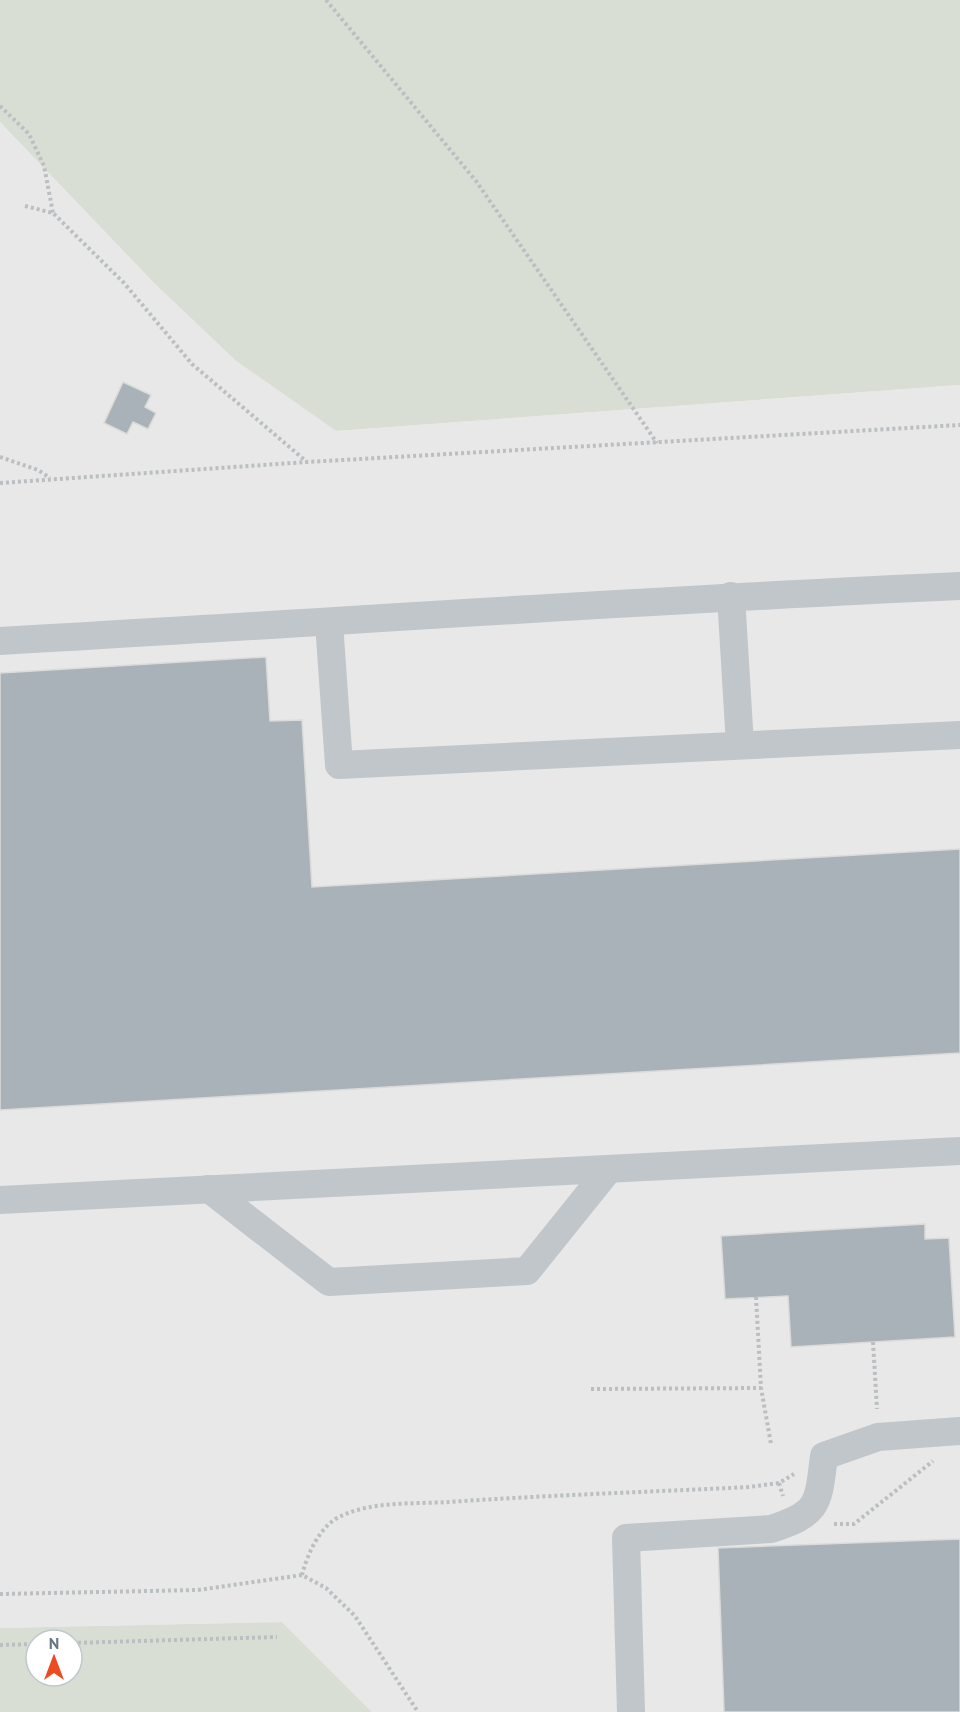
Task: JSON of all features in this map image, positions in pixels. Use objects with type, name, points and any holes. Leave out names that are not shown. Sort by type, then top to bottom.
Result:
[{"type":"street","points":[[0,641],[329,623],[731,596],[960,585]]},
{"type":"street","points":[[731,596],[740,745]]},
{"type":"street","points":[[329,623],[339,765],[960,735]]},
{"type":"street","points":[[0,1200],[960,1151]]},
{"type":"street","points":[[209,1189],[329,1282],[527,1271],[609,1168]]},
{"type":"street","points":[[631,1712],[626,1538],[771,1529],[791,1522],[810,1511],[819,1497],[824,1456],[878,1437],[960,1431]]},
{"type":"path","points":[[326,0],[476,181],[658,443]]},
{"type":"path","points":[[0,106],[29,134],[44,166],[53,213]]},
{"type":"path","points":[[25,206],[53,213],[124,283],[192,364],[307,462]]},
{"type":"path","points":[[0,483],[307,462],[960,425]]},
{"type":"path","points":[[0,458],[38,470],[50,478]]},
{"type":"path","points":[[756,1297],[761,1388],[771,1444]]},
{"type":"path","points":[[873,1342],[878,1437]]},
{"type":"path","points":[[591,1389],[761,1388]]},
{"type":"path","points":[[833,1524],[854,1524],[940,1455]]},
{"type":"path","points":[[302,1575],[308,1552],[320,1535],[339,1516],[368,1508],[469,1500],[749,1487],[778,1483],[824,1456]]},
{"type":"path","points":[[778,1483],[791,1522]]},
{"type":"path","points":[[0,1594],[198,1590],[302,1575],[326,1588],[355,1616],[418,1712]]},
{"type":"path","points":[[84,1643],[277,1637]]},
{"type":"path","points":[[0,1645],[24,1644]]},
{"type":"shaded area","points":[[0,0],[960,0],[960,385],[336,431],[236,361],[153,282],[0,122]]},
{"type":"shaded area","points":[[0,122],[153,282],[236,361],[336,431],[960,385],[960,1712],[372,1712],[282,1622],[0,1628]]},
{"type":"shaded area","points":[[282,1622],[372,1712],[0,1712],[0,1628]]},
{"type":"building","points":[[123,382],[151,395],[145,407],[156,413],[148,429],[133,422],[127,434],[104,423]]},
{"type":"building","points":[[266,657],[270,721],[302,720],[312,887],[960,849],[960,1053],[0,1110],[0,673]]},
{"type":"building","points":[[925,1224],[925,1239],[949,1238],[955,1337],[791,1347],[788,1296],[725,1299],[721,1236]]},
{"type":"building","points":[[960,1539],[960,1712],[724,1712],[718,1548]]}]
